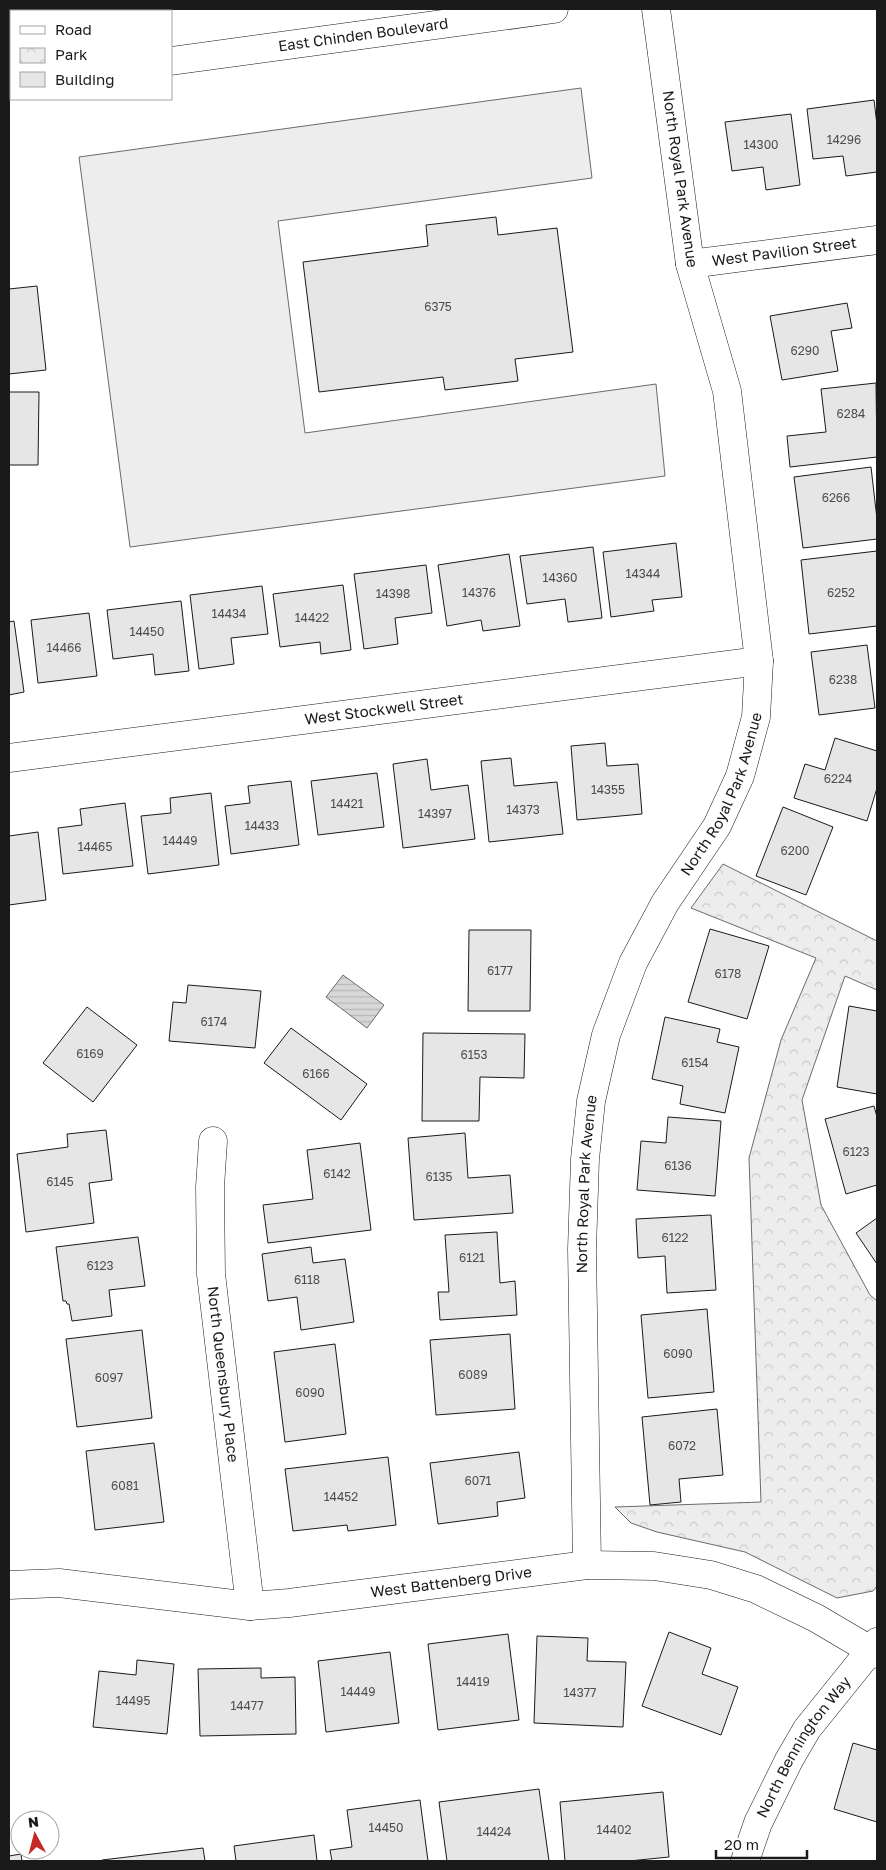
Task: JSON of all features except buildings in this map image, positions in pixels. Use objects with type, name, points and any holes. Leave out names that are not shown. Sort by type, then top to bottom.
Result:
[{"type":"street","name":"East Chinden Boulevard","points":[[172,61],[554,9]]},
{"type":"street","name":"North Royal Park Avenue","points":[[587,1565],[582,1249],[585,1159],[591,1101],[606,1035],[633,963],[665,903],[717,826],[740,776],[756,718],[759,661],[727,391],[690,264],[656,9]]},
{"type":"street","name":"West Pavilion Street","points":[[690,264],[877,240]]},
{"type":"street","name":"West Stockwell Street","points":[[9,758],[759,661]]},
{"type":"street","name":"North Queensbury Place","points":[[213,1141],[210,1186],[211,1274],[250,1606]]},
{"type":"street","name":"West Battenberg Drive","points":[[9,1585],[59,1583],[250,1606],[289,1603],[587,1565],[654,1566],[711,1575],[756,1589],[875,1649]]},
{"type":"street","name":"North Bennington Way","points":[[745,1861],[758,1823],[789,1760],[808,1729],[875,1649]]},
{"type":"shaded area","points":[[581,88],[592,178],[278,221],[305,433],[656,384],[665,476],[130,547],[79,157]]},
{"type":"shaded area","points":[[343,975],[384,1005],[367,1028],[326,997]]},
{"type":"green space","points":[[723,864],[877,941],[877,990],[845,976],[802,1100],[821,1205],[870,1295],[877,1301],[877,1586],[873,1591],[837,1598],[745,1552],[657,1532],[631,1523],[615,1507],[761,1502],[749,1158],[781,1040],[816,958],[691,908]]}]
